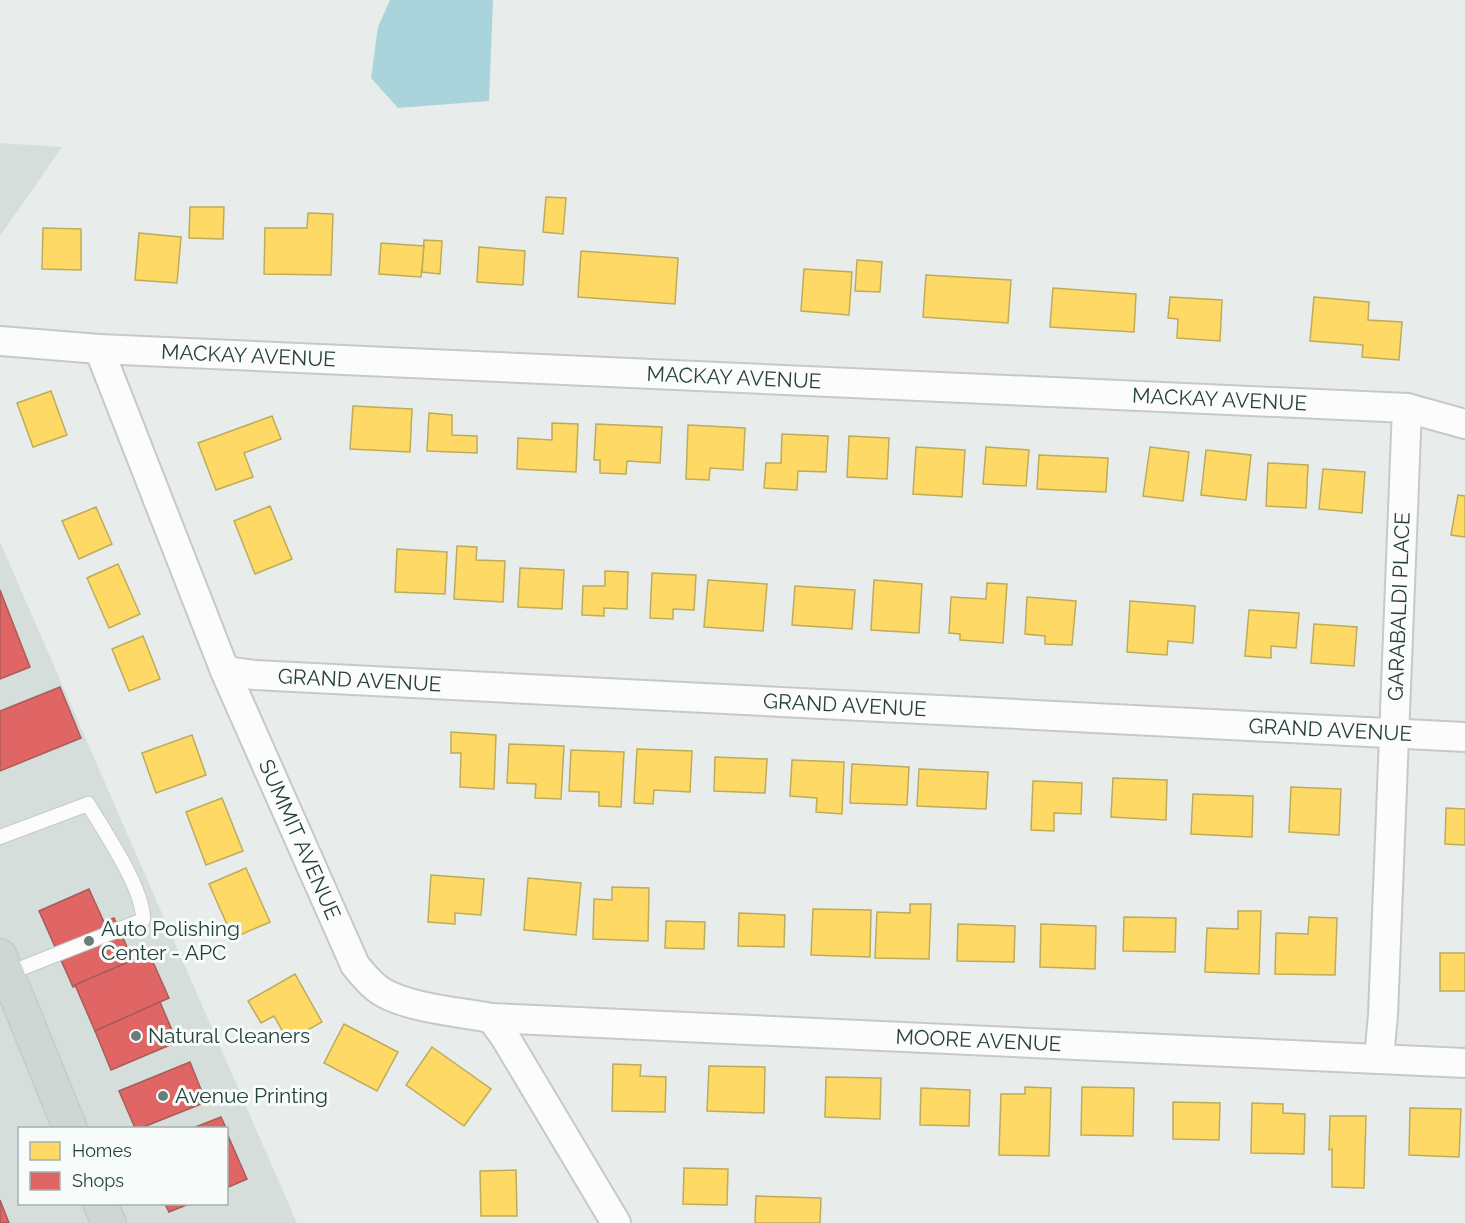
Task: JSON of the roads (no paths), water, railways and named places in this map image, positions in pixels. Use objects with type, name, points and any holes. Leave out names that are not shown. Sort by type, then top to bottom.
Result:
[{"type":"main road","points":[[4,965],[70,1127]]},
{"type":"main road","points":[[101,1205],[109,1223]]},
{"type":"street","name":"MACKAY AVENUE","points":[[0,341],[99,349],[1407,408],[1465,424]]},
{"type":"street","name":"SUMMIT AVENUE","points":[[99,349],[225,671],[355,965],[370,983],[389,996],[410,1003],[491,1018]]},
{"type":"street","name":"GARABALDI PLACE","points":[[1379,1058],[1383,1015],[1407,408]]},
{"type":"street","name":"GRAND AVENUE","points":[[225,671],[255,675],[1465,737]]},
{"type":"street","name":"MOORE AVENUE","points":[[491,1018],[1465,1063]]},
{"type":"street","points":[[491,1018],[616,1223]]},
{"type":"lane","points":[[0,837],[88,804],[124,864],[143,911],[143,920],[4,965]]},
{"type":"water","points":[[390,0],[493,0],[489,101],[398,108],[371,78],[378,27]]},
{"type":"place","name":"Auto Polishing Center - APC","points":[[89,941]]},
{"type":"place","name":"Natural Cleaners","points":[[136,1036]]},
{"type":"place","name":"Avenue Printing","points":[[163,1096]]}]
